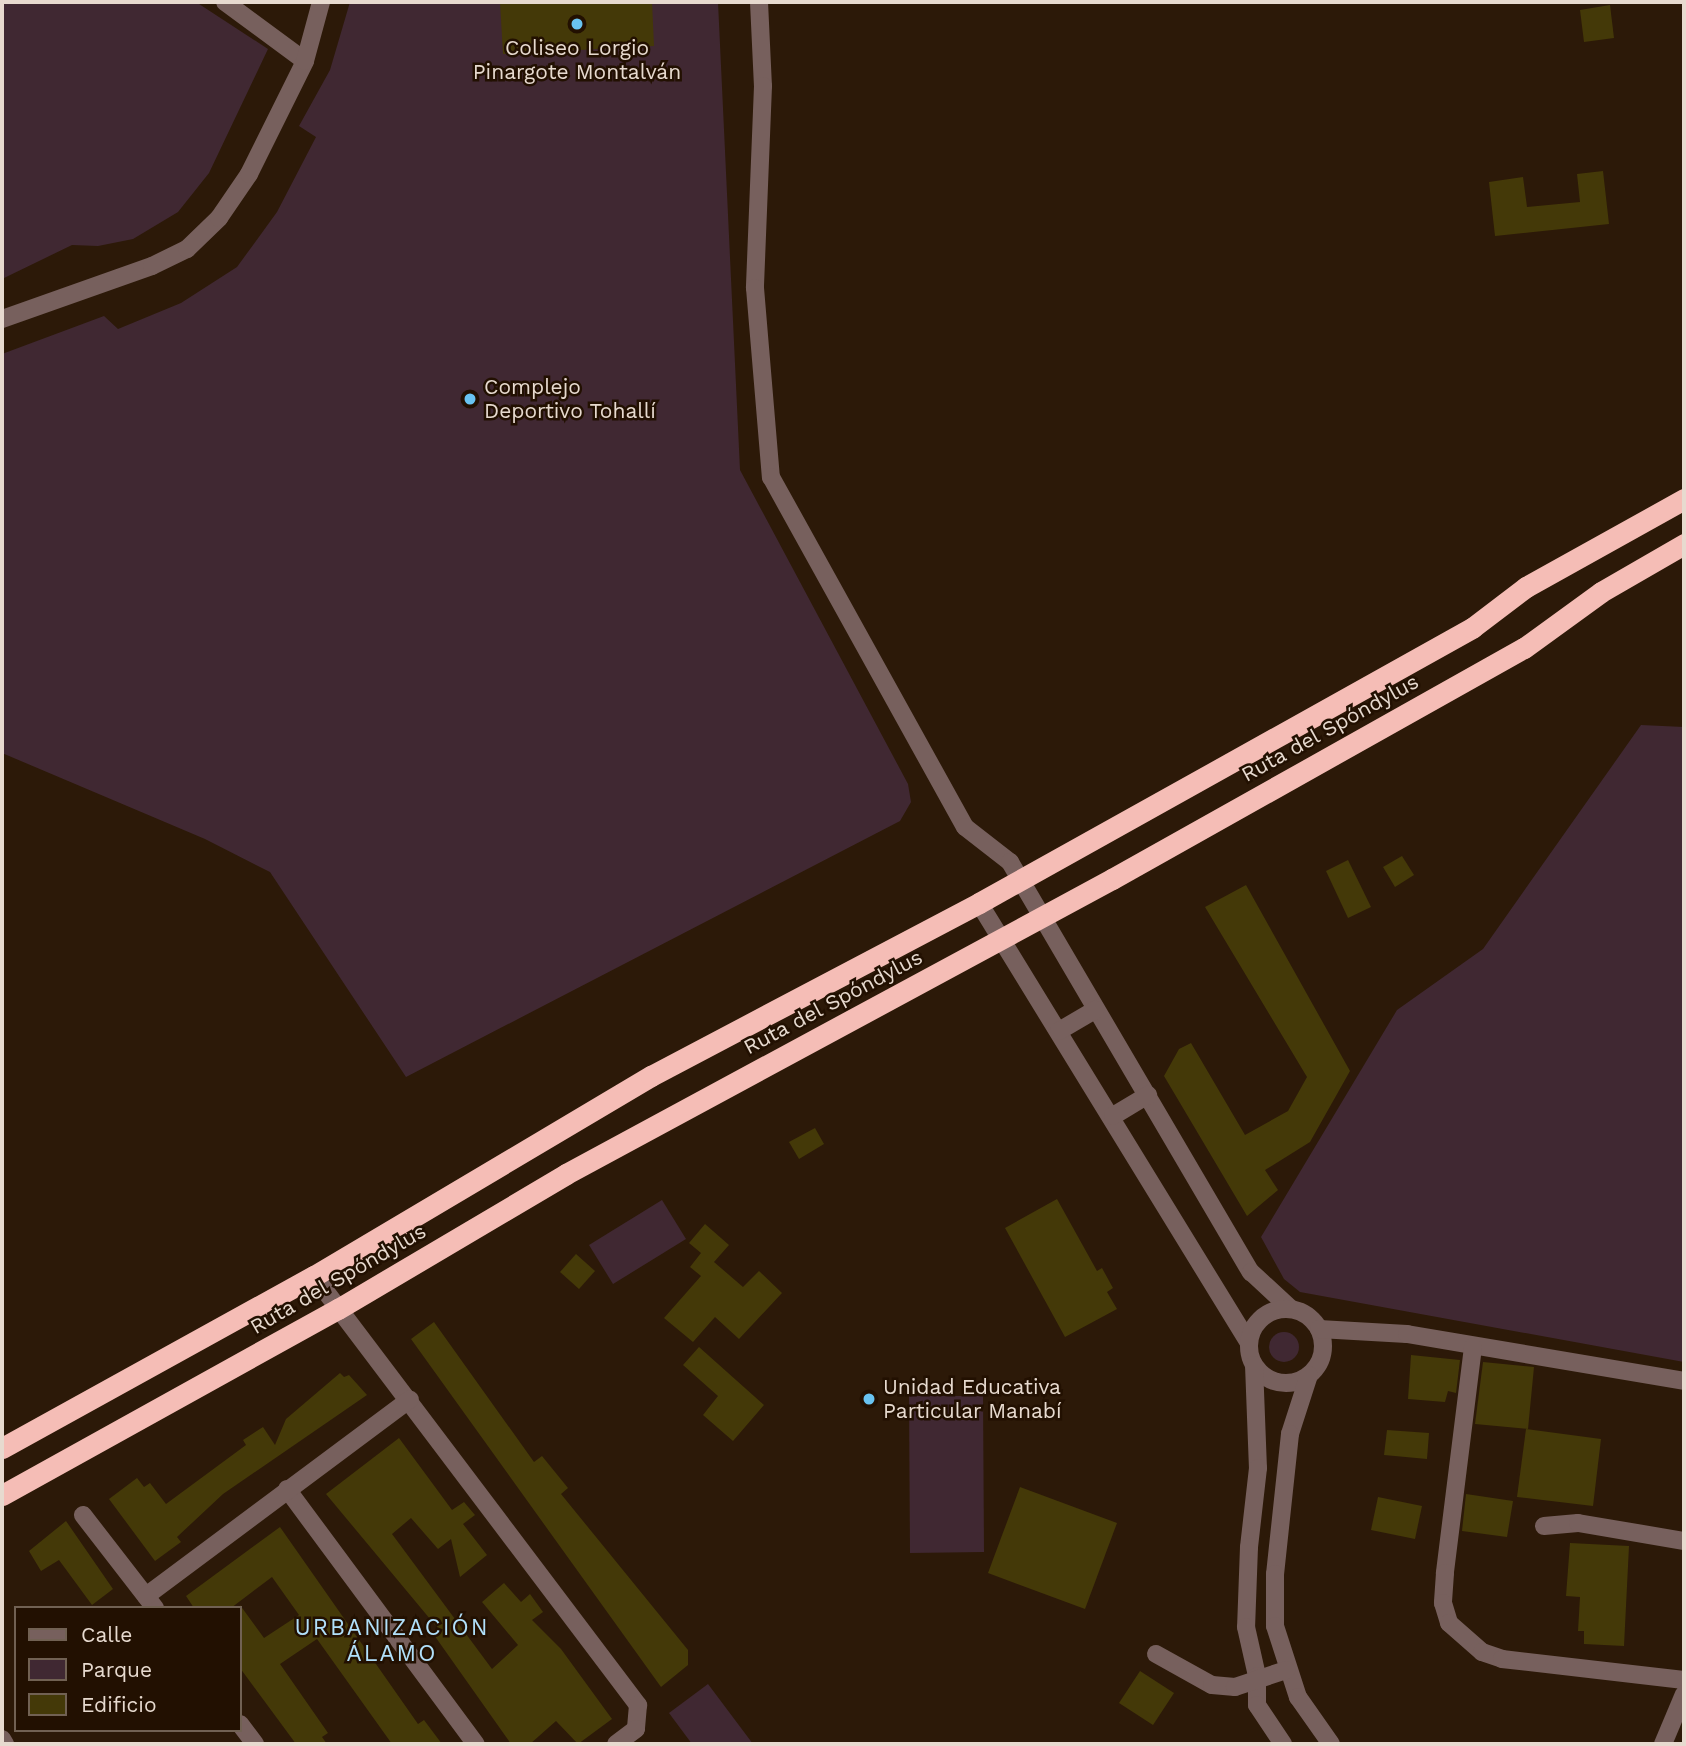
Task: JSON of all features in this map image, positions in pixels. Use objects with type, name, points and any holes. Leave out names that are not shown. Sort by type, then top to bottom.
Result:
[{"type":"highway","name":"Ruta del Spóndylus","points":[[2,1448],[314,1276],[651,1076],[979,903],[1472,628],[1526,587],[1684,499]]},
{"type":"highway","name":"Ruta del Spóndylus","points":[[2,1495],[338,1309],[566,1174],[1042,916],[1524,648],[1601,592],[1684,544]]},
{"type":"street","points":[[225,2],[306,61]]},
{"type":"street","points":[[2,319],[139,271],[187,248],[219,218],[249,174],[306,61],[321,2]]},
{"type":"street","points":[[760,2],[763,86],[755,288],[771,477],[965,827],[1010,862],[1251,1272],[1291,1309],[1302,1313],[1319,1329],[1322,1354],[1310,1375],[1290,1434],[1275,1626],[1286,1670],[1311,1718],[1331,1744]]},
{"type":"street","points":[[979,903],[1113,1115],[1249,1343],[1254,1365],[1258,1468],[1248,1547],[1246,1627],[1257,1676],[1256,1705],[1283,1744]]},
{"type":"street","points":[[1059,1031],[1095,1010]]},
{"type":"street","points":[[1113,1115],[1148,1095]]},
{"type":"street","points":[[314,1276],[410,1399],[638,1705],[636,1728],[616,1744]]},
{"type":"street","points":[[1249,1343],[1252,1331],[1268,1314],[1291,1309]]},
{"type":"street","points":[[1319,1329],[1407,1334],[1684,1381]]},
{"type":"street","points":[[1473,1347],[1445,1573],[1443,1603],[1449,1623],[1482,1652],[1502,1659],[1684,1680]]},
{"type":"street","points":[[1254,1365],[1262,1375],[1285,1383],[1310,1375]]},
{"type":"street","points":[[83,1515],[150,1602],[287,1489],[410,1399]]},
{"type":"street","points":[[287,1489],[476,1744]]},
{"type":"street","points":[[1544,1526],[1578,1523],[1684,1541]]},
{"type":"street","points":[[1248,1547],[1279,1548]]},
{"type":"street","points":[[1156,1654],[1212,1685],[1235,1686],[1257,1676],[1286,1670]]},
{"type":"street","points":[[1663,1744],[1684,1694]]},
{"type":"street","points":[[242,1727],[255,1744]]},
{"type":"street","points":[[2,1739],[5,1744]]},
{"type":"green space","points":[[2,2],[196,2],[268,49],[209,173],[178,212],[133,239],[98,246],[72,245],[2,279]]},
{"type":"green space","points":[[350,2],[718,2],[740,470],[908,784],[911,802],[900,821],[406,1077],[270,872],[205,839],[2,753],[2,354],[104,316],[118,329],[181,303],[237,267],[277,212],[316,137],[299,126],[330,70]]},
{"type":"green space","points":[[1641,725],[1684,727],[1684,1362],[1300,1292],[1284,1279],[1261,1237],[1397,1010],[1483,949]]},
{"type":"green space","points":[[662,1200],[686,1239],[613,1284],[589,1245]]},
{"type":"green space","points":[[1284,1332],[1295,1336],[1299,1347],[1295,1358],[1284,1362],[1273,1358],[1269,1347],[1273,1336]]},
{"type":"green space","points":[[909,1396],[983,1396],[984,1552],[910,1553]]},
{"type":"green space","points":[[708,1684],[753,1744],[692,1744],[669,1713]]},
{"type":"building","name":"Coliseo Lorgio Pinargote Montalván","points":[[500,2],[652,2],[654,46],[503,54]]},
{"type":"building","points":[[1610,5],[1614,38],[1584,42],[1580,10]]},
{"type":"building","points":[[1603,171],[1609,224],[1495,236],[1489,182],[1523,177],[1527,207],[1580,202],[1577,174]]},
{"type":"building","points":[[1402,856],[1414,875],[1395,887],[1383,867]]},
{"type":"building","points":[[1348,860],[1371,907],[1348,918],[1326,871]]},
{"type":"building","points":[[1246,885],[1350,1071],[1310,1142],[1265,1170],[1278,1190],[1247,1216],[1164,1076],[1179,1049],[1191,1043],[1245,1135],[1288,1111],[1307,1077],[1205,907]]},
{"type":"building","points":[[815,1128],[824,1144],[799,1159],[789,1142]]},
{"type":"building","points":[[1057,1199],[1097,1271],[1102,1268],[1113,1288],[1107,1292],[1117,1309],[1065,1337],[1005,1228]]},
{"type":"building","points":[[705,1224],[729,1245],[714,1262],[743,1287],[759,1271],[782,1293],[739,1339],[715,1317],[693,1342],[664,1318],[701,1276],[690,1267],[701,1253],[689,1243]]},
{"type":"building","points":[[576,1254],[595,1271],[579,1289],[560,1272]]},
{"type":"building","points":[[434,1322],[534,1462],[542,1456],[568,1488],[561,1494],[688,1650],[688,1665],[661,1687],[411,1339]]},
{"type":"building","points":[[699,1347],[764,1405],[733,1441],[703,1415],[718,1396],[683,1365]]},
{"type":"building","points":[[1411,1355],[1460,1360],[1456,1393],[1448,1391],[1445,1402],[1408,1399]]},
{"type":"building","points":[[1483,1362],[1534,1367],[1528,1429],[1475,1424]]},
{"type":"building","points":[[340,1373],[344,1377],[349,1375],[367,1395],[223,1494],[177,1537],[181,1542],[155,1561],[109,1499],[137,1478],[144,1487],[150,1483],[166,1504],[246,1445],[243,1440],[263,1427],[275,1445],[286,1419]]},
{"type":"building","points":[[1526,1429],[1601,1439],[1593,1506],[1517,1497]]},
{"type":"building","points":[[1387,1430],[1429,1433],[1427,1459],[1384,1455]]},
{"type":"building","points":[[399,1438],[452,1510],[464,1502],[475,1515],[463,1524],[487,1555],[460,1577],[451,1539],[438,1549],[411,1518],[392,1534],[492,1669],[518,1645],[482,1602],[504,1583],[521,1602],[530,1594],[543,1612],[532,1620],[561,1649],[612,1719],[578,1744],[556,1721],[530,1744],[511,1744],[434,1635],[440,1631],[326,1494]]},
{"type":"building","points":[[1020,1487],[1117,1523],[1085,1609],[988,1573]]},
{"type":"building","points":[[1466,1494],[1513,1501],[1507,1537],[1462,1531]]},
{"type":"building","points":[[1378,1497],[1422,1506],[1415,1539],[1371,1530]]},
{"type":"building","points":[[66,1521],[113,1589],[92,1605],[59,1560],[41,1571],[29,1551]]},
{"type":"building","points":[[280,1527],[418,1724],[424,1720],[442,1744],[392,1744],[317,1639],[280,1664],[328,1733],[322,1737],[327,1744],[296,1744],[242,1671],[242,1608],[264,1638],[299,1615],[272,1577],[234,1606],[193,1606],[186,1596]]},
{"type":"building","points":[[1570,1543],[1629,1546],[1624,1646],[1584,1644],[1584,1631],[1578,1631],[1580,1597],[1566,1596]]},
{"type":"building","points":[[1140,1671],[1174,1693],[1153,1725],[1119,1703]]},
{"type":"place","name":"Coliseo Lorgio Pinargote Montalván","points":[[577,24]]},
{"type":"place","name":"Complejo Deportivo Tohallí","points":[[470,399]]},
{"type":"place","name":"Unidad Educativa Particular Manabí","points":[[869,1399]]},
{"type":"district","name":"URBANIZACIÓN ÁLAMO","points":[[392,1641]]}]
